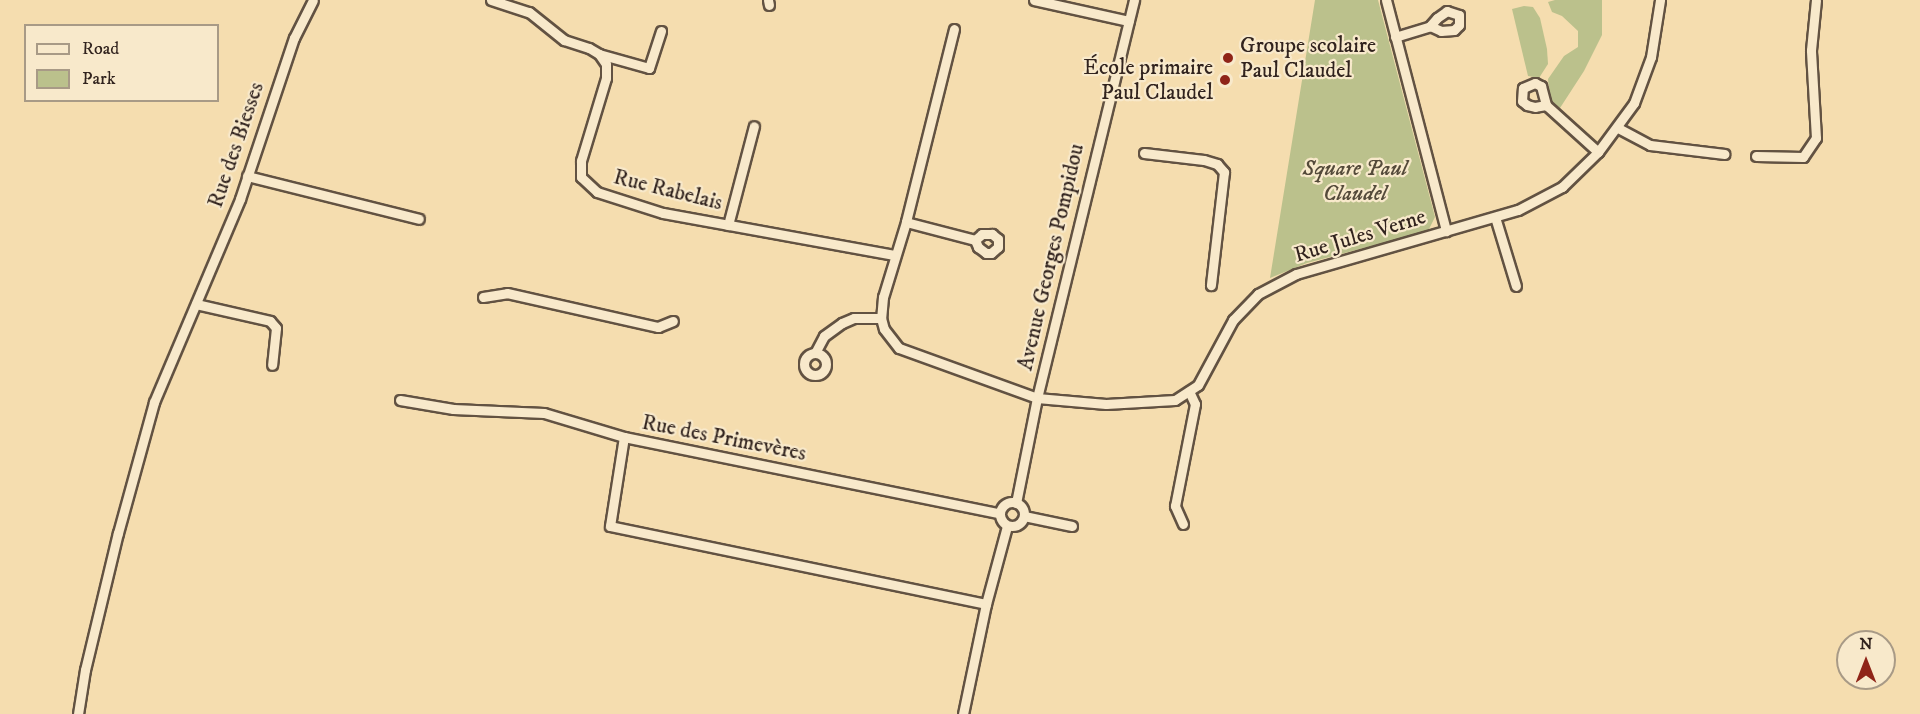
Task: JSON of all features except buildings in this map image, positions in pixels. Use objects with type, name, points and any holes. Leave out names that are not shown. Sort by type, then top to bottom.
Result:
[{"type":"street","name":"Rue des Biesses","points":[[78,714],[85,670],[118,533],[154,402],[247,176],[294,38],[313,0]]},
{"type":"street","points":[[491,0],[530,12],[564,40],[599,54],[649,68],[661,31]]},
{"type":"street","points":[[1034,0],[1128,21]]},
{"type":"street","name":"Avenue Georges Pompidou","points":[[1016,503],[1037,399],[1134,0]]},
{"type":"street","points":[[1386,0],[1446,231]]},
{"type":"street","name":"Rue Jules Verne","points":[[1189,391],[1198,385],[1233,320],[1258,294],[1296,274],[1518,210],[1562,188],[1598,152],[1618,128],[1634,103],[1652,57],[1660,0]]},
{"type":"street","points":[[1756,156],[1803,157],[1816,138],[1811,50],[1816,0]]},
{"type":"street","points":[[1395,37],[1430,26]]},
{"type":"street","points":[[954,29],[906,222],[883,297],[881,318],[884,329],[899,348],[1037,399],[1106,404],[1175,400],[1189,391],[1195,404],[1175,506],[1183,524]]},
{"type":"street","name":"Rue Rabelais","points":[[599,54],[606,64],[606,78],[581,161],[581,177],[587,186],[597,192],[663,213],[894,255]]},
{"type":"street","points":[[1546,105],[1598,152]]},
{"type":"street","points":[[728,225],[754,126]]},
{"type":"street","points":[[1618,128],[1650,145],[1724,154]]},
{"type":"street","points":[[1144,153],[1204,160],[1217,164],[1224,172],[1210,285]]},
{"type":"street","points":[[247,176],[419,219]]},
{"type":"street","points":[[1496,217],[1516,286]]},
{"type":"street","points":[[906,222],[975,240]]},
{"type":"street","points":[[483,297],[507,293],[527,296],[658,327],[673,321]]},
{"type":"street","points":[[196,304],[270,321],[276,328],[272,364]]},
{"type":"street","points":[[815,353],[824,336],[842,322],[854,318],[881,318]]},
{"type":"street","points":[[400,400],[453,409],[544,413],[624,437]]},
{"type":"street","name":"Rue des Primevères","points":[[986,604],[610,526],[624,437],[999,513]]},
{"type":"street","points":[[1016,503],[1022,508],[1024,516],[1018,525],[1007,526],[1001,520],[999,513],[1005,504],[1016,503]]},
{"type":"street","points":[[1024,516],[1072,526]]},
{"type":"street","points":[[963,714],[986,604],[1007,526]]},
{"type":"green space","name":"Square Paul Claudel","points":[[1315,0],[1378,0],[1435,217],[1428,231],[1307,263],[1270,278]]},
{"type":"green space","points":[[1602,0],[1602,35],[1584,71],[1560,108],[1550,103],[1548,79],[1564,56],[1578,47],[1578,31],[1562,16],[1552,12],[1548,2]]},
{"type":"green space","points":[[1524,6],[1533,7],[1540,18],[1547,49],[1548,64],[1539,78],[1528,76],[1512,9]]},
{"type":"place","name":"Groupe scolaire Paul Claudel","points":[[1228,58]]},
{"type":"place","name":"École primaire Paul Claudel","points":[[1225,80]]}]
